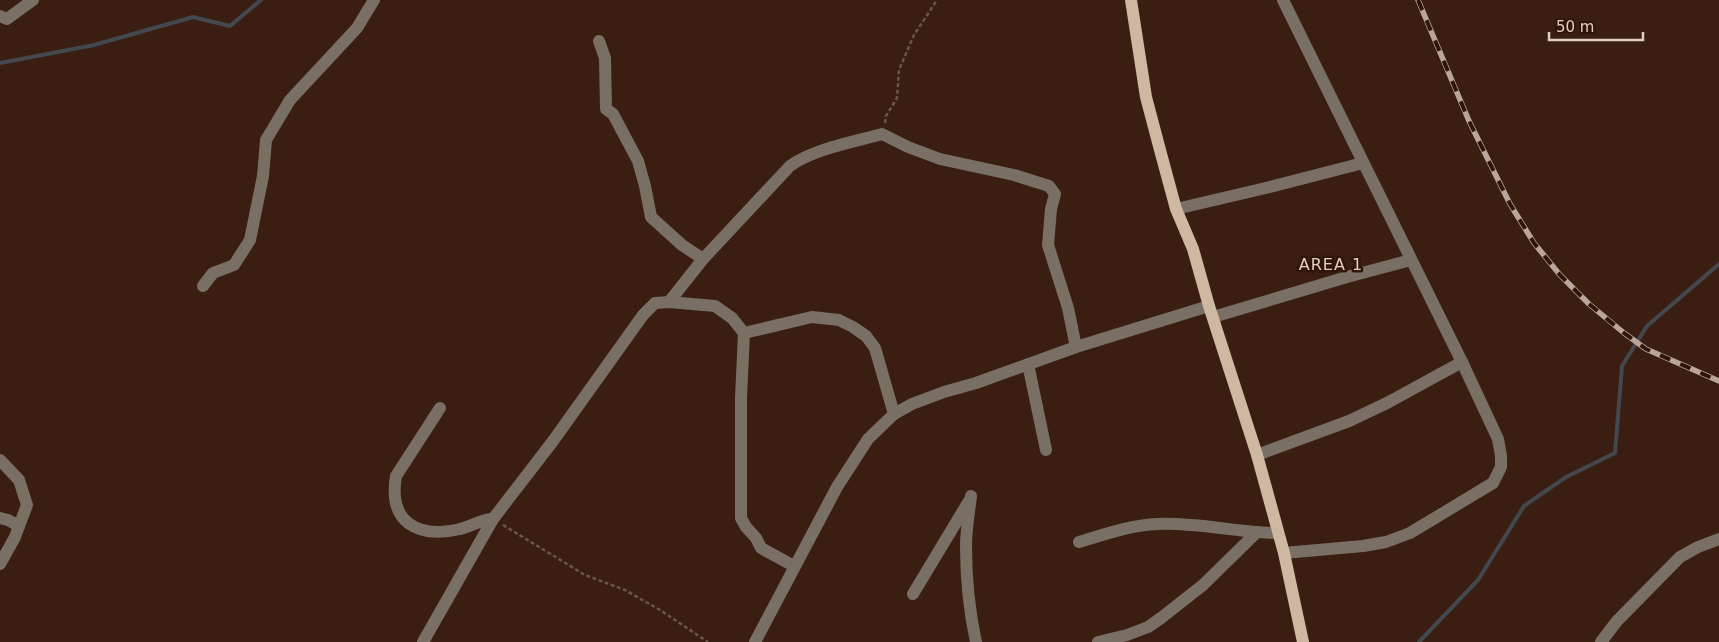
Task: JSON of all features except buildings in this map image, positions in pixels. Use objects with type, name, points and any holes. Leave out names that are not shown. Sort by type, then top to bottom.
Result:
[{"type":"main road","points":[[1131,0],[1146,97],[1176,209],[1193,249],[1211,312],[1257,455],[1284,553],[1303,642]]},
{"type":"street","points":[[0,16],[7,19],[33,0]]},
{"type":"street","points":[[203,286],[213,272],[234,265],[250,240],[263,176],[266,140],[285,108],[290,100],[357,28],[374,0]]},
{"type":"street","points":[[1283,0],[1462,362],[1498,439],[1501,456],[1501,467],[1492,483],[1410,533],[1386,542],[1340,549],[1284,553]]},
{"type":"street","points":[[599,41],[605,58],[606,109],[613,114],[638,161],[651,217],[682,246],[703,259]]},
{"type":"street","points":[[669,302],[703,259],[790,166],[800,159],[882,134],[908,147],[940,159],[1014,175],[1049,186],[1055,194],[1051,209],[1048,245],[1068,308],[1076,347]]},
{"type":"street","points":[[1176,209],[1270,188],[1363,163]]},
{"type":"street","points":[[755,642],[837,486],[868,439],[894,414],[912,404],[944,392],[976,383],[1076,347],[1411,260]]},
{"type":"street","points":[[423,642],[493,519],[553,441],[643,315],[654,303],[669,302],[715,306],[732,318],[744,333],[741,518],[761,548],[794,566]]},
{"type":"street","points":[[744,333],[812,317],[839,320],[854,327],[866,336],[875,348],[894,414]]},
{"type":"street","points":[[1257,455],[1349,421],[1387,403],[1462,362]]},
{"type":"street","points":[[1028,364],[1046,450]]},
{"type":"street","points":[[440,408],[396,476],[394,487],[395,501],[399,515],[410,525],[428,532],[449,532],[487,519],[493,519]]},
{"type":"street","points":[[0,460],[19,480],[27,505],[0,564]]},
{"type":"street","points":[[913,594],[971,496],[966,561],[970,612],[976,642]]},
{"type":"street","points":[[0,518],[19,526]]},
{"type":"street","points":[[1079,542],[1126,527],[1158,524],[1176,524],[1256,533],[1278,533]]},
{"type":"street","points":[[1098,642],[1127,635],[1148,627],[1203,585],[1256,533]]},
{"type":"street","points":[[1601,642],[1617,621],[1680,557],[1698,546],[1719,539]]},
{"type":"path","points":[[882,134],[886,116],[897,98],[900,70],[914,35],[937,0]]},
{"type":"path","points":[[493,519],[585,574],[625,590],[660,610],[708,642]]},
{"type":"waterway","points":[[0,63],[94,45],[193,17],[230,26],[261,0]]},
{"type":"waterway","points":[[1419,642],[1478,580],[1524,506],[1566,477],[1615,453],[1622,366],[1647,326],[1719,264]]},
{"type":"railway","points":[[1418,0],[1469,121],[1510,204],[1534,243],[1560,275],[1589,304],[1624,333],[1646,349],[1719,381]]},
{"type":"district","name":"AREA 1","points":[[1331,264]]}]
